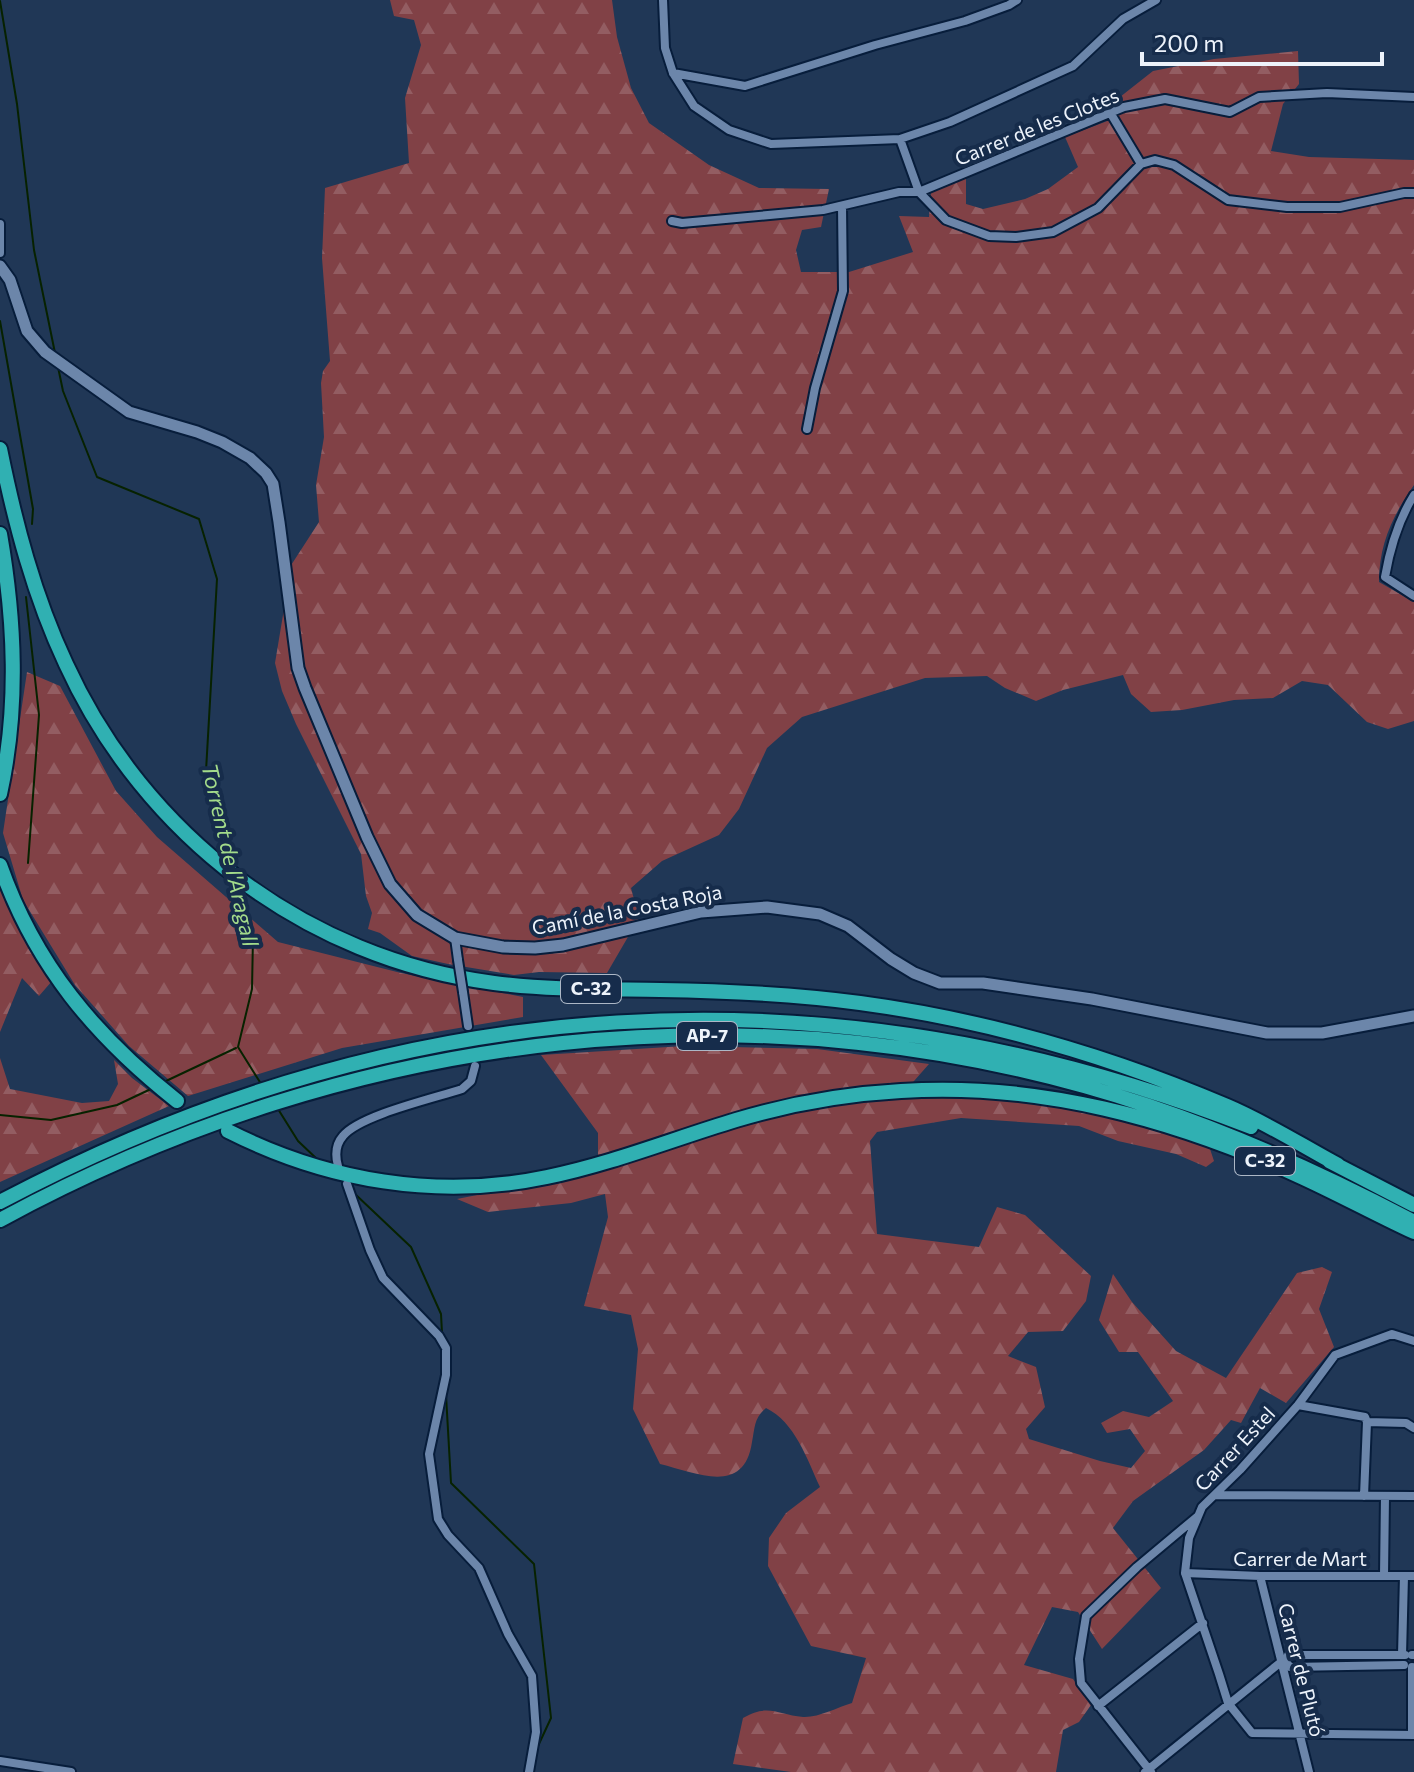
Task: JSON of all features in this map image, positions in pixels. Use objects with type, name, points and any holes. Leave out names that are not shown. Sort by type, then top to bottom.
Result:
[{"type":"highway","name":"C-32","points":[[0,449],[21,540],[43,608],[75,683],[105,736],[140,786],[197,845],[260,895],[313,926],[399,962],[476,981],[548,988],[781,994],[902,1009],[982,1025],[1098,1058],[1231,1108],[1338,1165]]},
{"type":"highway","points":[[0,534],[10,601],[14,664],[10,734],[0,794]]},
{"type":"highway","points":[[0,865],[27,928],[76,1004],[124,1057],[177,1101]]},
{"type":"highway","name":"AP-7","points":[[0,1202],[70,1165],[148,1130],[227,1100],[304,1076],[397,1053],[545,1028],[667,1020],[748,1020],[836,1025],[950,1041],[1109,1077],[1186,1102],[1338,1165],[1414,1205]]},
{"type":"highway","name":"AP-7","points":[[0,1220],[95,1171],[170,1139],[251,1109],[344,1082],[424,1063],[543,1045],[625,1038],[720,1036],[788,1038],[909,1050],[989,1064],[1069,1083],[1147,1105],[1228,1135],[1305,1167],[1414,1222]]},
{"type":"highway","name":"C-32","points":[[228,1131],[287,1158],[345,1175],[425,1186],[487,1186],[565,1173],[740,1119],[818,1101],[944,1089],[1012,1093],[1106,1108],[1194,1133],[1298,1176],[1414,1232]]},
{"type":"street","points":[[663,0],[665,48],[673,73],[694,106],[729,130],[771,144],[900,139],[950,122],[1073,66],[1123,19],[1156,0]]},
{"type":"street","points":[[673,73],[745,86],[875,45],[965,21],[1017,0]]},
{"type":"street","name":"Carrer de les Clotes","points":[[672,221],[734,219],[842,206],[899,192],[919,192],[1124,107],[1165,99],[1230,112],[1259,97],[1327,93],[1414,97]]},
{"type":"street","points":[[1111,114],[1141,164]]},
{"type":"street","points":[[900,139],[919,192],[946,220],[989,236],[1016,237],[1053,232],[1098,208],[1141,164],[1155,160],[1174,165],[1228,200],[1287,207],[1340,207],[1414,193]]},
{"type":"street","points":[[807,429],[815,388],[843,291],[842,206]]},
{"type":"street","points":[[0,224],[0,253]]},
{"type":"street","name":"Camí de la Costa Roja","points":[[0,266],[10,280],[27,331],[45,352],[129,412],[222,442],[250,458],[270,479],[279,522],[298,668],[305,688],[367,837],[390,884],[417,915],[455,938],[503,947],[535,948],[563,945],[701,912],[767,907],[820,914],[848,926],[891,959],[914,973],[940,983],[983,983],[1092,999],[1267,1033],[1322,1033],[1414,1016]]},
{"type":"street","points":[[1414,495],[1404,511],[1385,577],[1414,596]]},
{"type":"street","points":[[455,938],[468,1026]]},
{"type":"street","points":[[338,1166],[337,1148],[349,1130],[370,1119],[462,1089],[471,1081],[475,1066]]},
{"type":"street","points":[[347,1184],[383,1278],[439,1336],[446,1348],[446,1375],[429,1454],[438,1519],[448,1535],[479,1568],[508,1634],[532,1676],[537,1708],[529,1772]]},
{"type":"street","name":"Carrer Estel","points":[[1228,1703],[1185,1573],[1189,1538],[1202,1507],[1298,1405],[1335,1355],[1392,1334],[1414,1341]]},
{"type":"street","points":[[1298,1405],[1365,1417],[1364,1496]]},
{"type":"street","points":[[1367,1422],[1406,1423],[1414,1428]]},
{"type":"street","points":[[1215,1495],[1414,1496]]},
{"type":"street","points":[[1384,1576],[1385,1496]]},
{"type":"street","points":[[1199,1515],[1137,1567],[1086,1616],[1079,1659],[1081,1683],[1148,1771],[1228,1703],[1284,1662],[1288,1655],[1410,1661]]},
{"type":"street","name":"Carrer de Mart","points":[[1185,1573],[1409,1576]]},
{"type":"street","name":"Carrer de Plutó","points":[[1260,1576],[1284,1662],[1309,1772]]},
{"type":"street","points":[[1228,1703],[1252,1733],[1413,1735],[1409,1576]]},
{"type":"street","points":[[1098,1706],[1203,1623]]},
{"type":"street","points":[[0,1761],[71,1772]]},
{"type":"green space","points":[[390,0],[612,0],[617,37],[631,88],[649,123],[709,165],[759,188],[829,189],[821,227],[802,230],[796,250],[801,272],[849,272],[913,252],[899,216],[929,217],[931,192],[966,178],[966,204],[983,209],[1025,199],[1048,189],[1078,167],[1065,137],[1110,120],[1120,97],[1153,71],[1214,59],[1298,51],[1299,84],[1283,104],[1271,151],[1309,157],[1414,160],[1414,485],[1389,530],[1379,582],[1414,602],[1414,721],[1388,729],[1367,722],[1328,685],[1302,681],[1273,698],[1234,700],[1182,710],[1151,712],[1131,694],[1123,675],[1063,690],[1036,701],[1005,688],[987,676],[925,678],[802,717],[767,748],[739,809],[719,835],[662,861],[631,888],[639,918],[607,973],[539,972],[514,975],[448,964],[412,956],[380,933],[368,929],[372,913],[366,896],[361,854],[296,724],[282,691],[275,663],[286,573],[319,522],[316,485],[324,437],[321,383],[323,371],[330,361],[322,258],[325,188],[409,163],[405,98],[421,45],[414,20],[394,16]]},
{"type":"green space","points":[[27,672],[60,686],[116,791],[157,837],[278,942],[401,973],[523,997],[523,1017],[342,1048],[188,1096],[129,1046],[75,985],[23,900],[3,833]]},
{"type":"green space","points":[[0,885],[23,938],[52,981],[39,996],[22,978],[0,1032]]},
{"type":"green space","points":[[684,1046],[817,1049],[929,1064],[899,1098],[1015,1098],[1119,1116],[1209,1146],[1214,1161],[1206,1167],[1176,1154],[1118,1141],[1079,1126],[961,1118],[877,1132],[870,1141],[877,1234],[979,1247],[997,1207],[1025,1215],[1091,1276],[1086,1301],[1063,1331],[1028,1332],[1008,1356],[1036,1367],[1045,1407],[1026,1429],[1029,1439],[1131,1468],[1145,1451],[1130,1429],[1107,1433],[1101,1423],[1123,1411],[1149,1417],[1173,1401],[1138,1352],[1119,1352],[1099,1320],[1113,1274],[1132,1302],[1176,1351],[1226,1378],[1297,1273],[1322,1267],[1332,1272],[1319,1309],[1334,1347],[1286,1403],[1260,1388],[1241,1423],[1231,1420],[1204,1450],[1133,1501],[1113,1528],[1161,1588],[1102,1649],[1078,1612],[1052,1607],[1024,1665],[1073,1679],[1091,1705],[1079,1722],[1063,1730],[1056,1772],[791,1772],[733,1764],[743,1718],[759,1711],[809,1717],[852,1703],[866,1658],[811,1646],[768,1566],[769,1538],[786,1513],[820,1487],[805,1453],[785,1422],[766,1408],[756,1423],[747,1459],[729,1475],[703,1475],[660,1464],[633,1409],[638,1349],[631,1315],[584,1306],[608,1217],[605,1194],[571,1203],[488,1212],[457,1199],[598,1171],[598,1133],[541,1055]]},
{"type":"green space","points":[[0,1058],[10,1089],[82,1103],[109,1101],[118,1084],[114,1060],[169,1106],[0,1182]]},
{"type":"waterway","name":"Torrent de l'Aragall","points":[[0,1],[17,104],[34,250],[55,353]]},
{"type":"waterway","points":[[0,321],[33,509],[32,524]]},
{"type":"waterway","name":"Torrent de l'Aragall","points":[[58,367],[63,391],[97,477],[199,519],[217,579],[206,771],[232,863]]},
{"type":"waterway","points":[[26,597],[39,715],[28,863]]},
{"type":"waterway","name":"Torrent de l'Aragall","points":[[238,884],[253,937],[252,989],[238,1047],[263,1087]]},
{"type":"waterway","points":[[166,1081],[236,1048]]},
{"type":"waterway","points":[[0,1115],[51,1120],[117,1105],[153,1088]]},
{"type":"waterway","name":"Torrent de l'Aragall","points":[[278,1109],[298,1141],[318,1160]]},
{"type":"waterway","name":"Torrent de l'Aragall","points":[[355,1194],[411,1247],[441,1314],[442,1333]]},
{"type":"waterway","name":"Torrent de l'Aragall","points":[[446,1395],[451,1483],[534,1564],[551,1718],[538,1746]]}]
